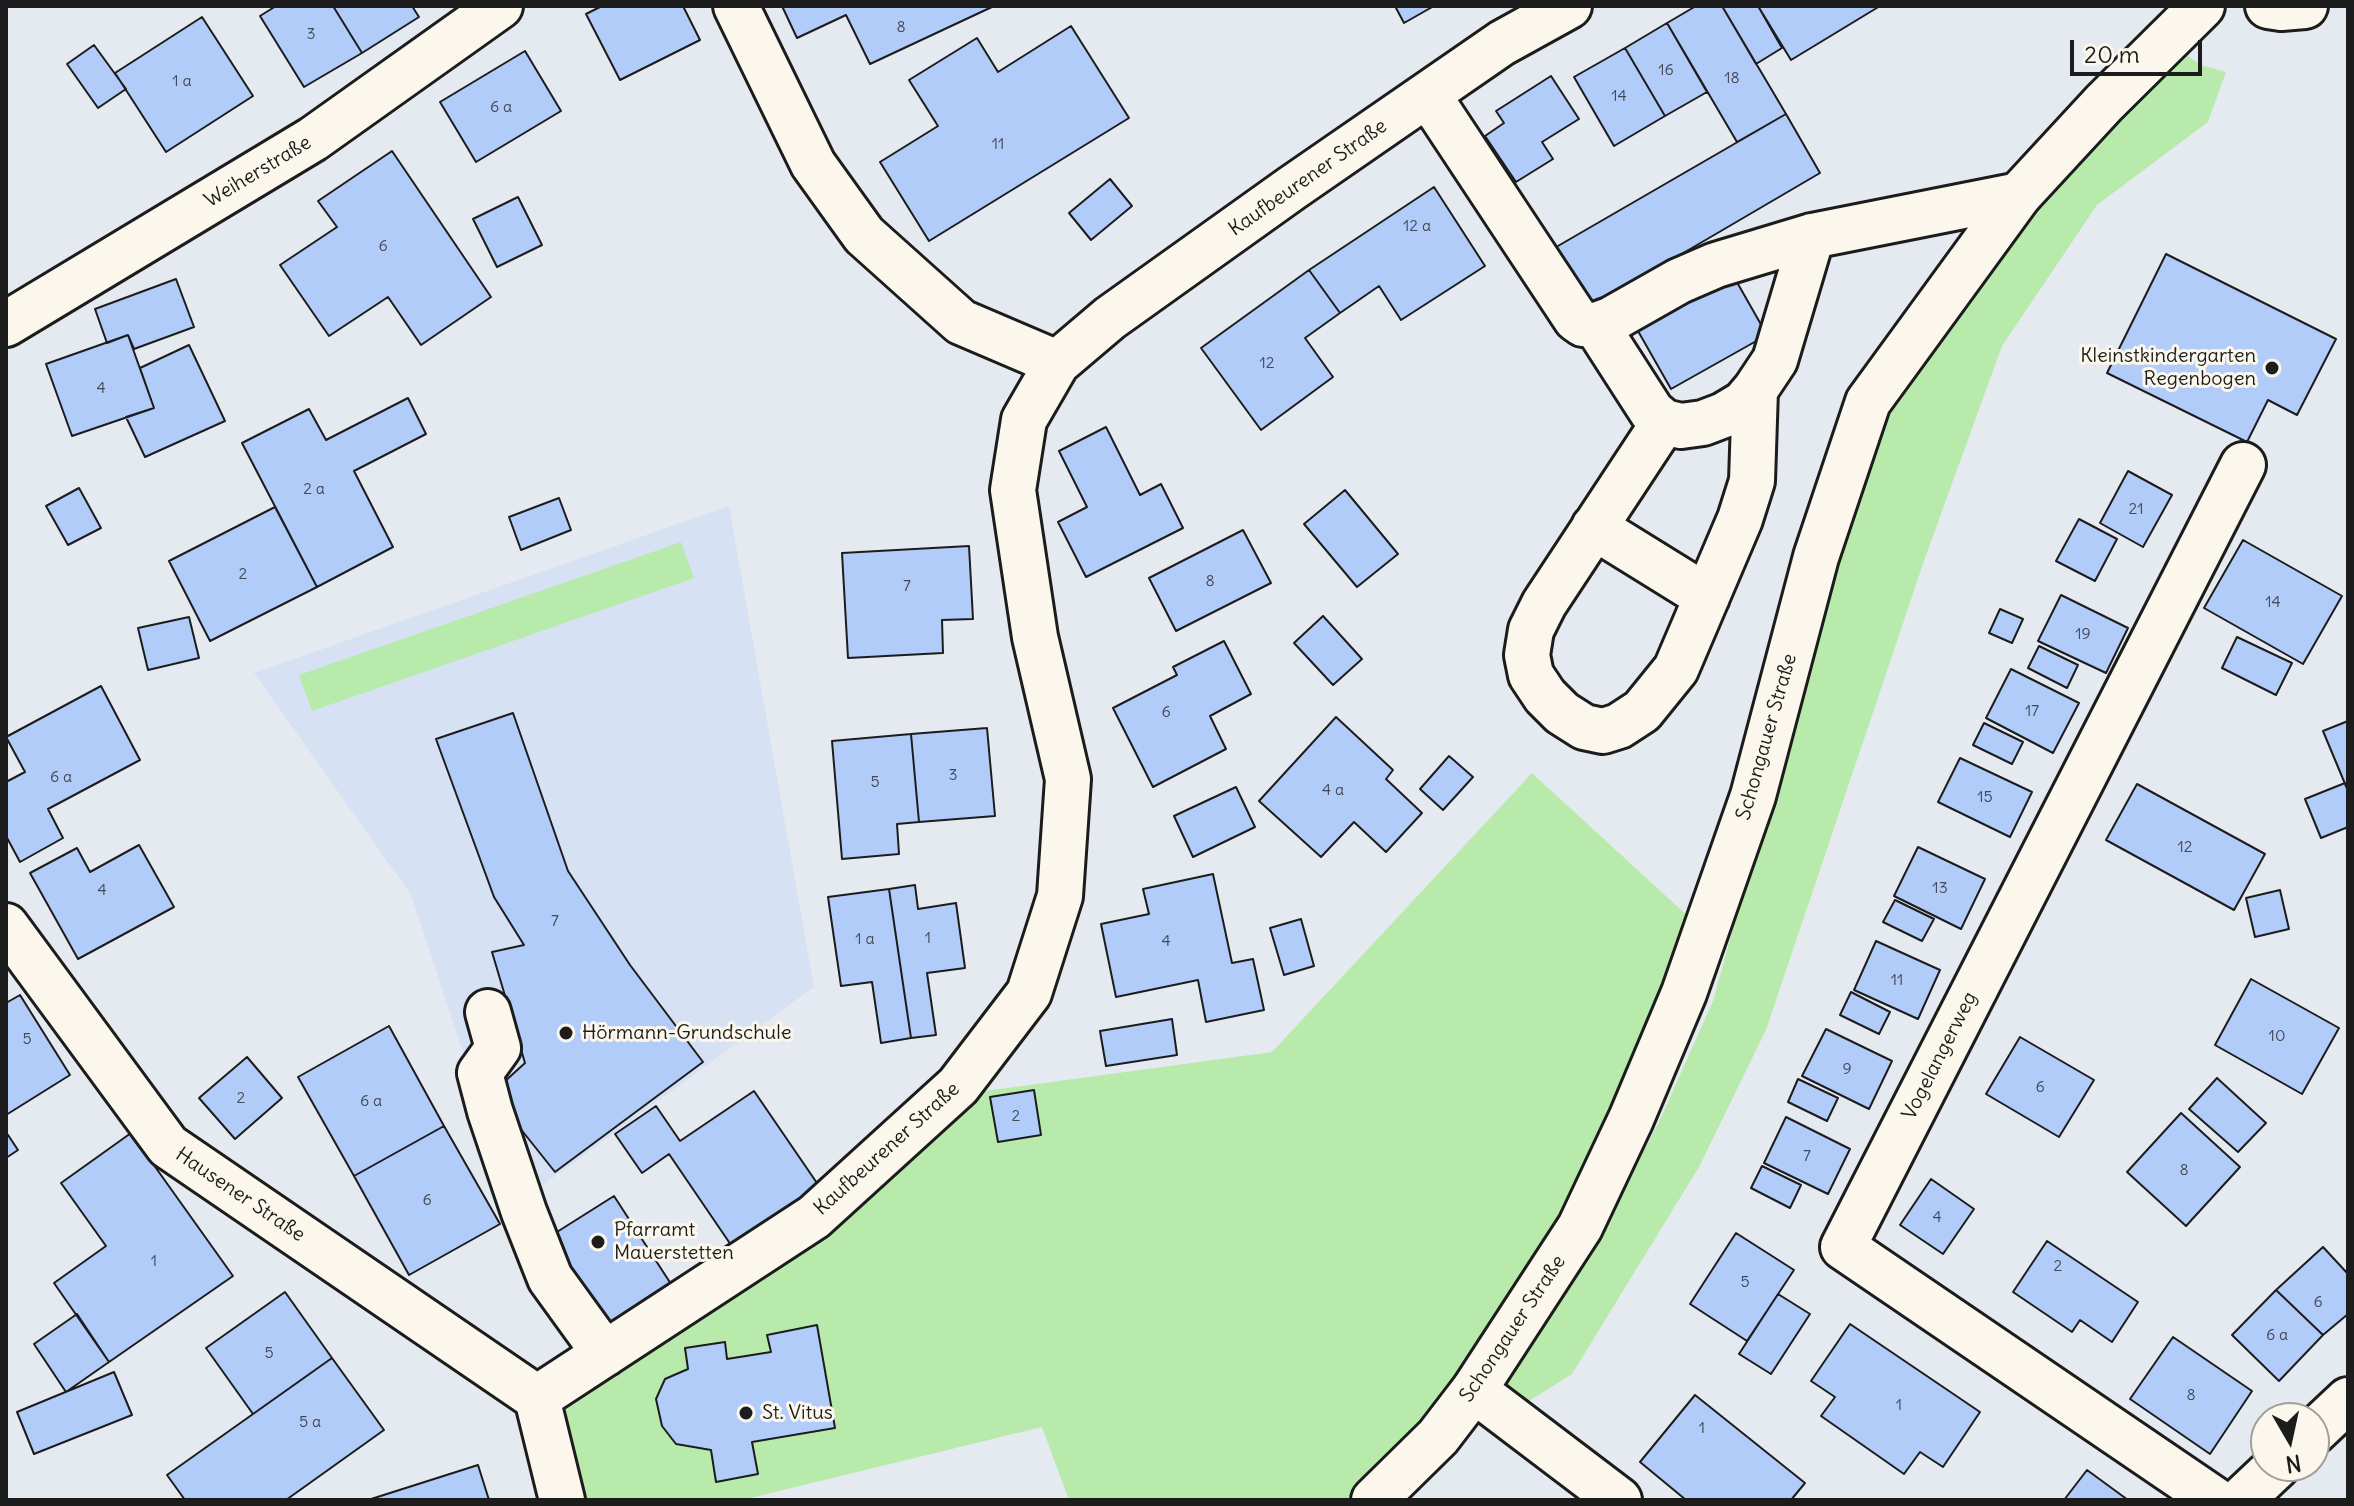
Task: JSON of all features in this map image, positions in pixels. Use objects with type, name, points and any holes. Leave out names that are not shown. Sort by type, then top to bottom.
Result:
[{"type":"street","name":"Weiherstraße","points":[[6,324],[313,139],[500,6]]},
{"type":"street","points":[[736,6],[813,164],[864,235],[961,322],[1057,363]]},
{"type":"street","name":"Kaufbeurener Straße","points":[[537,1398],[814,1217],[958,1086],[1029,993],[1060,896],[1068,779],[1035,637],[1013,490],[1024,420],[1057,363],[1110,318],[1502,43],[1569,6]]},
{"type":"street","name":"Schongauer Straße","points":[[1374,1500],[1438,1437],[1474,1390],[1580,1227],[1631,1119],[1684,993],[1753,796],[1816,557],[1868,402],[2019,195],[2104,103],[2202,6]]},
{"type":"street","points":[[2268,6],[2305,6]]},
{"type":"street","points":[[1428,95],[1576,319],[1583,324],[1596,325],[1716,265],[1812,236],[2019,195]]},
{"type":"street","points":[[1596,325],[1652,412],[1664,422],[1681,426],[1703,423],[1724,415],[1744,403],[1771,368],[1783,341],[1812,236]]},
{"type":"street","points":[[1664,422],[1544,604],[1531,630],[1527,655],[1531,675],[1545,696],[1562,713],[1584,727],[1603,731],[1619,726],[1642,711],[1676,669],[1740,519],[1752,481],[1755,390]]},
{"type":"street","name":"Vogelangerweg","points":[[2215,1500],[1843,1247],[2243,465]]},
{"type":"street","points":[[1594,527],[1707,597]]},
{"type":"street","name":"Hausener Straße","points":[[6,926],[168,1146],[537,1398]]},
{"type":"street","points":[[488,1012],[498,1048],[480,1073],[524,1212],[550,1278],[605,1354]]},
{"type":"street","points":[[1474,1390],[1619,1500]]},
{"type":"street","points":[[537,1398],[562,1500]]},
{"type":"street","points":[[2330,1417],[2348,1400]]},
{"type":"street","points":[[2241,1500],[2260,1482]]},
{"type":"shaded area","points":[[729,506],[814,987],[514,1206],[411,895],[254,673]]},
{"type":"green space","points":[[2180,49],[2200,65],[2226,72],[2208,122],[2097,205],[2002,346],[1925,558],[1766,1030],[1699,1167],[1572,1374],[1518,1408],[1496,1386],[1595,1240],[1658,1124],[1713,1001],[1834,564],[1890,412],[2040,205],[2117,115]]},
{"type":"green space","points":[[681,542],[694,578],[312,711],[299,675]]},
{"type":"green space","points":[[1532,773],[1692,920],[1669,986],[1564,1218],[1421,1428],[1346,1500],[1069,1500],[1042,1427],[742,1500],[585,1500],[558,1395],[978,1092],[1272,1052]]},
{"type":"building","points":[[276,6],[333,6],[362,53],[304,87],[260,16]]},
{"type":"building","points":[[333,6],[412,6],[419,17],[362,53]]},
{"type":"building","points":[[602,6],[683,6],[700,40],[620,80],[586,14]]},
{"type":"building","points":[[782,6],[994,6],[870,64],[846,15],[797,38]]},
{"type":"building","points":[[1395,6],[1434,6],[1404,23]]},
{"type":"building","points":[[1696,6],[1722,6],[1786,114],[1737,142],[1667,23]]},
{"type":"building","points":[[1722,6],[1758,6],[1782,48],[1756,64]]},
{"type":"building","points":[[1758,6],[1880,6],[1791,60]]},
{"type":"building","points":[[202,17],[253,96],[166,152],[115,73]]},
{"type":"building","points":[[1667,23],[1707,92],[1665,116],[1625,48]]},
{"type":"building","points":[[1071,26],[1129,118],[929,241],[880,162],[938,126],[909,80],[977,38],[998,72]]},
{"type":"building","points":[[94,45],[126,89],[98,108],[67,64]]},
{"type":"building","points":[[1625,48],[1665,116],[1614,146],[1574,77]]},
{"type":"building","points":[[525,51],[561,111],[476,162],[440,102]]},
{"type":"building","points":[[1551,76],[1579,119],[1542,142],[1553,159],[1516,182],[1485,136],[1504,123],[1496,111]]},
{"type":"building","points":[[1786,114],[1820,173],[1586,310],[1551,250]]},
{"type":"building","points":[[392,151],[491,297],[421,345],[388,297],[329,336],[280,265],[337,227],[318,201]]},
{"type":"building","points":[[1110,179],[1132,206],[1091,240],[1069,213]]},
{"type":"building","points":[[1434,187],[1485,266],[1401,320],[1379,286],[1340,313],[1309,270]]},
{"type":"building","points":[[518,197],[542,245],[497,267],[473,219]]},
{"type":"building","points":[[2166,254],[2336,339],[2297,415],[2268,400],[2247,442],[2107,373]]},
{"type":"building","points":[[1309,270],[1340,313],[1305,338],[1333,377],[1261,430],[1201,348]]},
{"type":"building","points":[[1730,270],[1767,335],[1671,389],[1634,324]]},
{"type":"building","points":[[176,279],[194,327],[134,349],[128,335],[107,343],[95,309]]},
{"type":"building","points":[[128,335],[154,408],[72,436],[46,364]]},
{"type":"building","points":[[189,345],[225,421],[145,457],[126,417],[154,408],[140,368]]},
{"type":"building","points":[[408,398],[426,434],[354,471],[393,547],[317,587],[242,443],[309,409],[326,440]]},
{"type":"building","points":[[1106,427],[1140,495],[1161,484],[1183,528],[1086,577],[1058,522],[1087,507],[1059,451]]},
{"type":"building","points":[[2128,471],[2172,495],[2143,547],[2100,523]]},
{"type":"building","points":[[79,488],[101,528],[68,545],[46,506]]},
{"type":"building","points":[[1345,490],[1398,554],[1357,587],[1304,524]]},
{"type":"building","points":[[559,498],[571,530],[521,550],[509,517]]},
{"type":"building","points":[[275,507],[317,587],[210,641],[169,561]]},
{"type":"building","points":[[2079,519],[2117,539],[2095,581],[2056,561]]},
{"type":"building","points":[[1243,530],[1271,583],[1176,631],[1149,578]]},
{"type":"building","points":[[2243,540],[2342,596],[2303,664],[2204,608]]},
{"type":"building","points":[[969,546],[973,619],[942,620],[943,653],[848,658],[842,553]]},
{"type":"building","points":[[2061,595],[2128,628],[2106,673],[2038,641]]},
{"type":"building","points":[[2000,609],[2023,619],[2012,643],[1989,633]]},
{"type":"building","points":[[1323,616],[1362,659],[1333,685],[1294,643]]},
{"type":"building","points":[[189,617],[199,658],[148,670],[138,628]]},
{"type":"building","points":[[2237,637],[2292,663],[2276,695],[2222,668]]},
{"type":"building","points":[[1224,641],[1251,694],[1210,716],[1226,749],[1153,787],[1113,708],[1177,675],[1173,667]]},
{"type":"building","points":[[2039,646],[2078,665],[2067,688],[2028,668]]},
{"type":"building","points":[[2011,669],[2079,703],[2053,753],[1986,718]]},
{"type":"building","points":[[101,686],[140,760],[48,809],[63,838],[20,862],[6,836],[6,782],[25,772],[6,737]]},
{"type":"building","points":[[513,713],[568,871],[630,965],[703,1062],[555,1172],[492,1093],[525,1063],[492,952],[524,945],[494,897],[436,739]]},
{"type":"building","points":[[1336,717],[1393,770],[1386,779],[1422,813],[1386,852],[1354,822],[1321,857],[1259,801]]},
{"type":"building","points":[[2348,721],[2348,791],[2323,731]]},
{"type":"building","points":[[1984,723],[2023,742],[2012,764],[1973,745]]},
{"type":"building","points":[[987,728],[995,816],[919,822],[911,734]]},
{"type":"building","points":[[911,734],[919,822],[897,824],[899,854],[842,859],[832,741]]},
{"type":"building","points":[[1449,756],[1473,777],[1443,810],[1420,789]]},
{"type":"building","points":[[1960,758],[2032,792],[2010,837],[1938,802]]},
{"type":"building","points":[[2345,783],[2348,791],[2348,827],[2321,838],[2305,799]]},
{"type":"building","points":[[2137,784],[2265,854],[2234,910],[2106,840]]},
{"type":"building","points":[[1236,787],[1255,827],[1193,857],[1174,816]]},
{"type":"building","points":[[139,845],[174,907],[78,959],[30,873],[77,848],[90,872]]},
{"type":"building","points":[[1918,847],[1985,879],[1961,929],[1894,896]]},
{"type":"building","points":[[1213,874],[1232,963],[1253,959],[1264,1010],[1206,1022],[1198,980],[1116,997],[1101,924],[1149,914],[1143,889]]},
{"type":"building","points":[[915,885],[918,909],[956,903],[965,968],[927,973],[936,1035],[911,1038],[889,889]]},
{"type":"building","points":[[889,889],[911,1038],[881,1043],[872,982],[841,986],[828,897]]},
{"type":"building","points":[[2280,890],[2289,929],[2255,937],[2246,898]]},
{"type":"building","points":[[1895,900],[1934,919],[1922,941],[1883,922]]},
{"type":"building","points":[[1301,919],[1314,966],[1284,975],[1270,928]]},
{"type":"building","points":[[1876,941],[1940,970],[1918,1019],[1854,990]]},
{"type":"building","points":[[2251,979],[2339,1028],[2302,1094],[2215,1045]]},
{"type":"building","points":[[1851,992],[1890,1012],[1879,1034],[1840,1015]]},
{"type":"building","points":[[20,995],[70,1075],[6,1115],[6,1003]]},
{"type":"building","points":[[1172,1019],[1177,1055],[1106,1066],[1100,1031]]},
{"type":"building","points":[[389,1026],[444,1126],[354,1176],[298,1077]]},
{"type":"building","points":[[1826,1029],[1892,1061],[1869,1109],[1802,1076]]},
{"type":"building","points":[[2020,1037],[2094,1080],[2059,1137],[1986,1094]]},
{"type":"building","points":[[247,1057],[282,1098],[235,1139],[199,1098]]},
{"type":"building","points":[[2217,1078],[2266,1123],[2238,1152],[2189,1109]]},
{"type":"building","points":[[1798,1079],[1838,1098],[1827,1121],[1788,1102]]},
{"type":"building","points":[[1034,1090],[1041,1135],[998,1142],[990,1097]]},
{"type":"building","points":[[754,1091],[819,1186],[731,1245],[669,1154],[642,1173],[615,1134],[656,1106],[680,1141]]},
{"type":"building","points":[[2181,1113],[2240,1167],[2186,1226],[2127,1172]]},
{"type":"building","points":[[1786,1117],[1850,1149],[1828,1194],[1764,1163]]},
{"type":"building","points":[[444,1126],[500,1224],[409,1275],[354,1176]]},
{"type":"building","points":[[6,1132],[18,1150],[6,1158]]},
{"type":"building","points":[[131,1133],[233,1276],[109,1362],[54,1283],[106,1246],[61,1183]]},
{"type":"building","points":[[1762,1166],[1801,1185],[1790,1208],[1751,1188]]},
{"type":"building","points":[[1931,1179],[1974,1209],[1943,1254],[1900,1225]]},
{"type":"building","points":[[614,1196],[671,1284],[607,1326],[549,1237]]},
{"type":"building","points":[[1736,1233],[1794,1270],[1747,1341],[1690,1304]]},
{"type":"building","points":[[2047,1241],[2138,1302],[2112,1342],[2080,1320],[2072,1332],[2013,1292]]},
{"type":"building","points":[[2323,1247],[2348,1274],[2348,1314],[2323,1335],[2276,1290]]},
{"type":"building","points":[[2276,1290],[2323,1335],[2279,1381],[2232,1335]]},
{"type":"building","points":[[285,1292],[332,1358],[253,1414],[206,1348]]},
{"type":"building","points":[[1778,1294],[1810,1314],[1771,1374],[1739,1354]]},
{"type":"building","points":[[77,1314],[109,1362],[66,1392],[34,1344]]},
{"type":"building","points":[[1850,1324],[1980,1412],[1943,1467],[1920,1452],[1904,1474],[1821,1416],[1835,1397],[1811,1381]]},
{"type":"building","name":"St. Vitus","points":[[817,1325],[835,1428],[752,1442],[758,1474],[716,1482],[711,1450],[676,1444],[662,1426],[656,1399],[665,1379],[688,1369],[685,1348],[725,1342],[727,1359],[771,1352],[767,1335]]},
{"type":"building","points":[[2173,1337],[2252,1391],[2210,1454],[2130,1399]]},
{"type":"building","points":[[332,1358],[384,1430],[286,1500],[185,1500],[167,1475]]},
{"type":"building","points":[[114,1372],[132,1415],[34,1454],[17,1412]]},
{"type":"building","points":[[1695,1395],[1805,1483],[1791,1500],[1686,1500],[1640,1462]]},
{"type":"building","points":[[478,1465],[489,1500],[368,1500]]},
{"type":"building","points":[[2087,1470],[2128,1500],[2064,1500]]},
{"type":"place","name":"Kleinstkindergarten Regenbogen","points":[[2272,368]]},
{"type":"place","name":"Hörmann-Grundschule","points":[[566,1033]]},
{"type":"place","name":"Pfarramt Mauerstetten","points":[[598,1242]]},
{"type":"place","name":"St. Vitus","points":[[746,1413]]}]
